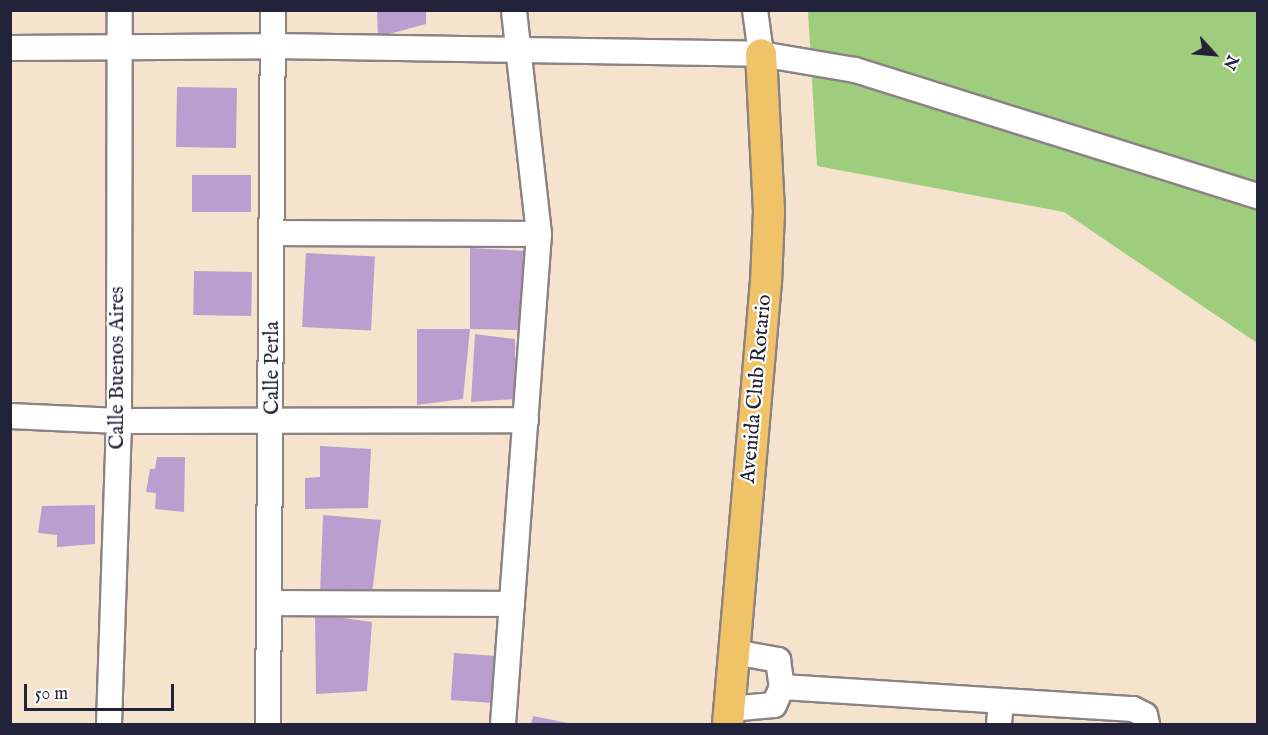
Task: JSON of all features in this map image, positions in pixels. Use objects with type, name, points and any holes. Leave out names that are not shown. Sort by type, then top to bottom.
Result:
[{"type":"main road","name":"Avenida Club Rotario","points":[[728,717],[766,283],[769,212],[761,54]]},
{"type":"street","name":"Calle Buenos Aires","points":[[109,724],[119,421],[120,10]]},
{"type":"street","name":"Calle Perla","points":[[268,724],[273,418],[273,10]]},
{"type":"street","points":[[503,724],[539,234],[514,10]]},
{"type":"street","points":[[755,10],[761,54]]},
{"type":"street","points":[[10,48],[273,46],[761,54],[855,70],[1257,196]]},
{"type":"street","points":[[274,233],[539,234]]},
{"type":"street","points":[[10,416],[119,421],[273,418],[526,420]]},
{"type":"street","points":[[270,603],[512,604]]},
{"type":"street","points":[[728,717],[774,705],[782,687],[778,660],[734,652]]},
{"type":"street","points":[[782,687],[1000,713],[1089,716],[1133,709],[1145,715],[1147,724]]},
{"type":"green space","points":[[808,11],[1257,11],[1257,343],[1064,212],[817,166]]},
{"type":"building","points":[[377,10],[426,10],[426,24],[378,37]]},
{"type":"building","points":[[177,87],[237,88],[236,148],[176,147]]},
{"type":"building","points":[[192,175],[251,175],[251,212],[192,212]]},
{"type":"building","points":[[470,248],[530,251],[520,330],[470,329]]},
{"type":"building","points":[[306,253],[375,257],[371,331],[302,327]]},
{"type":"building","points":[[194,271],[252,272],[251,316],[193,315]]},
{"type":"building","points":[[417,329],[470,329],[463,399],[417,405]]},
{"type":"building","points":[[475,334],[515,339],[515,399],[471,402]]},
{"type":"building","points":[[320,446],[371,449],[368,508],[305,509],[305,478],[320,477]]},
{"type":"building","points":[[157,457],[185,457],[184,512],[155,509],[156,493],[146,492],[150,469],[155,469]]},
{"type":"building","points":[[95,505],[95,544],[57,547],[57,535],[38,533],[42,506]]},
{"type":"building","points":[[323,515],[381,520],[372,594],[320,594]]},
{"type":"building","points":[[315,614],[372,622],[367,691],[316,694]]},
{"type":"building","points":[[454,653],[497,656],[494,703],[451,700]]},
{"type":"building","points":[[533,716],[568,723],[568,724],[531,724]]}]
